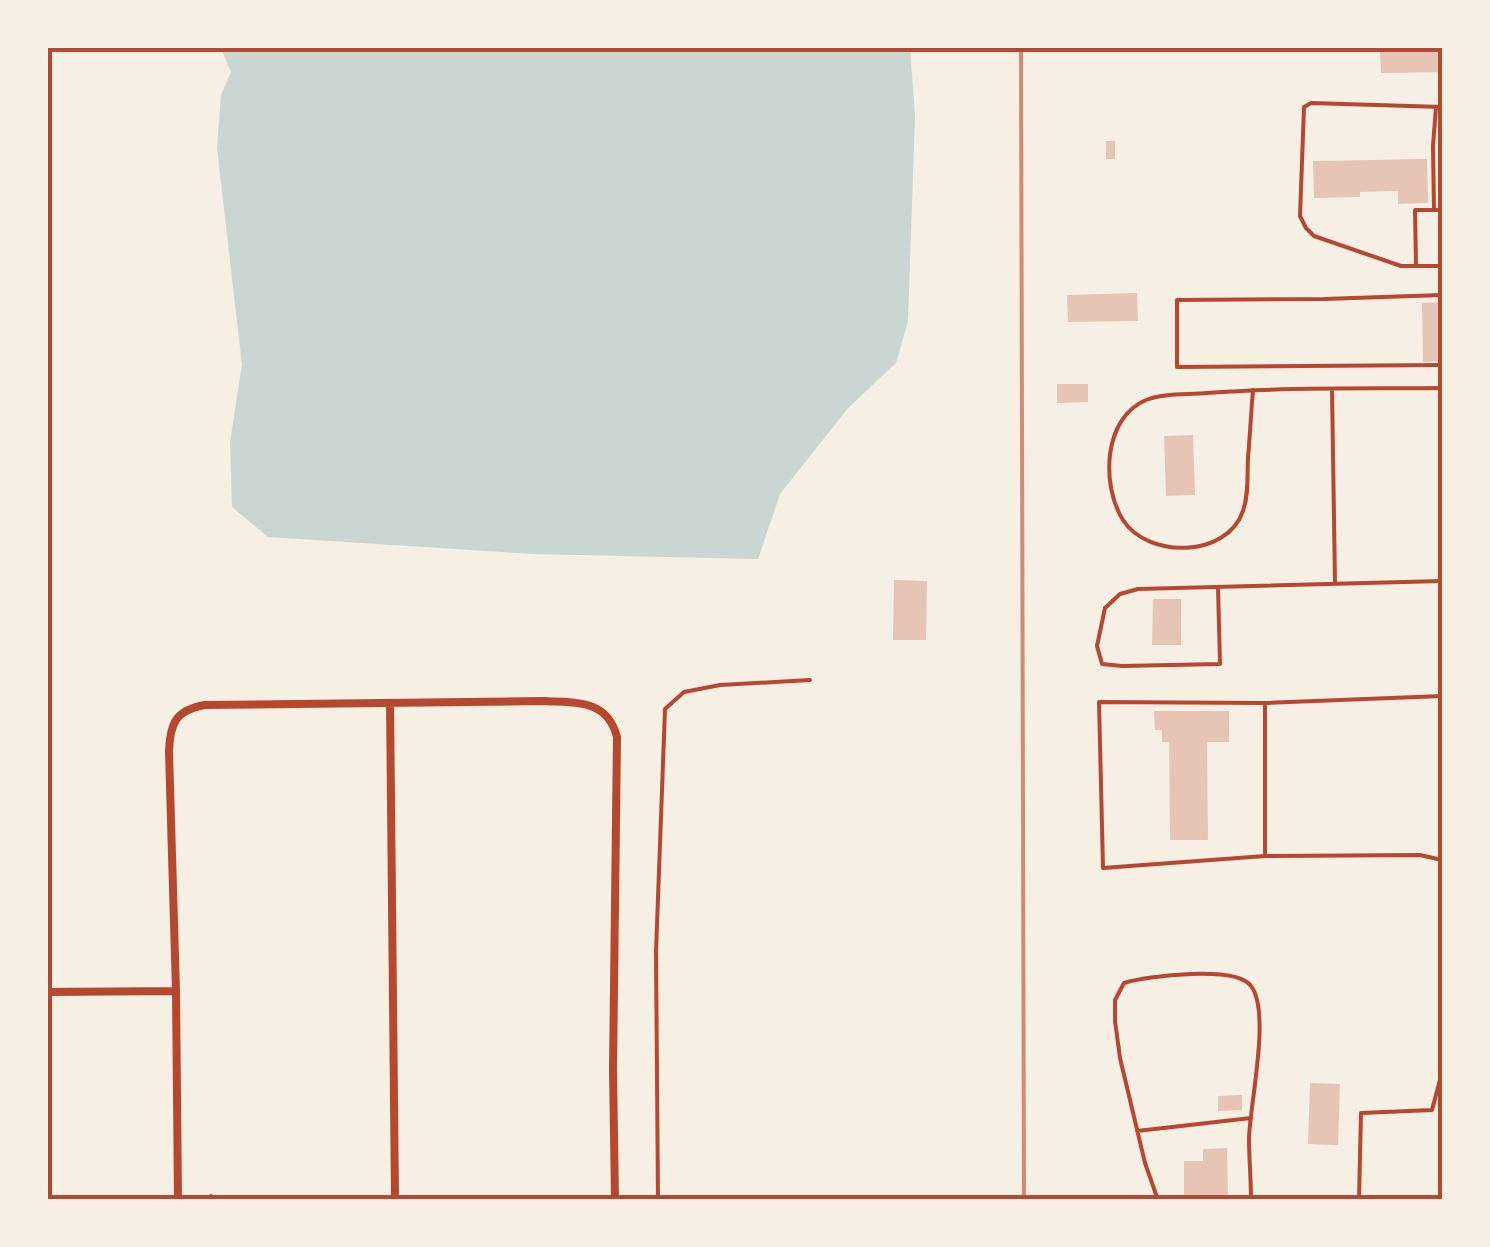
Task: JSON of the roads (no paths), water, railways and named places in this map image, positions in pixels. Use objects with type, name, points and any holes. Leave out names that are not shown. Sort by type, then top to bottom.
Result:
[{"type":"street","points":[[178,1200],[169,752],[170,733],[179,716],[205,704],[544,701],[585,703],[604,713],[614,726],[618,753],[615,1200]]},
{"type":"street","points":[[390,703],[395,1200]]},
{"type":"street","points":[[48,992],[176,990]]},
{"type":"lane","points":[[1434,210],[1433,146],[1440,107],[1310,103],[1304,107],[1300,216],[1306,228],[1314,236],[1402,266],[1442,266]]},
{"type":"lane","points":[[1416,266],[1416,210],[1442,210]]},
{"type":"lane","points":[[1442,295],[1177,300],[1177,367],[1442,365]]},
{"type":"lane","points":[[1253,390],[1248,482],[1243,513],[1234,526],[1218,541],[1202,546],[1157,546],[1124,522],[1112,490],[1110,448],[1132,408],[1149,398],[1253,390],[1442,388]]},
{"type":"lane","points":[[1332,389],[1334,584]]},
{"type":"lane","points":[[1218,586],[1220,664],[1102,664],[1097,646],[1105,608],[1120,594],[1138,588],[1218,586],[1334,584],[1442,581]]},
{"type":"lane","points":[[658,1200],[656,952],[665,710],[684,692],[720,685],[810,680]]},
{"type":"lane","points":[[1442,696],[1099,702],[1103,868],[1266,856],[1420,855],[1442,860]]},
{"type":"lane","points":[[1266,702],[1266,856]]},
{"type":"lane","points":[[1158,1200],[1120,1058],[1115,1000],[1124,984],[1142,978],[1207,973],[1246,980],[1254,989],[1260,1024],[1249,1135],[1252,1200]]},
{"type":"lane","points":[[1359,1200],[1362,1113],[1432,1110],[1442,1072]]},
{"type":"lane","points":[[1137,1130],[1252,1118]]},
{"type":"railway","points":[[1021,48],[1024,1200]]}]
